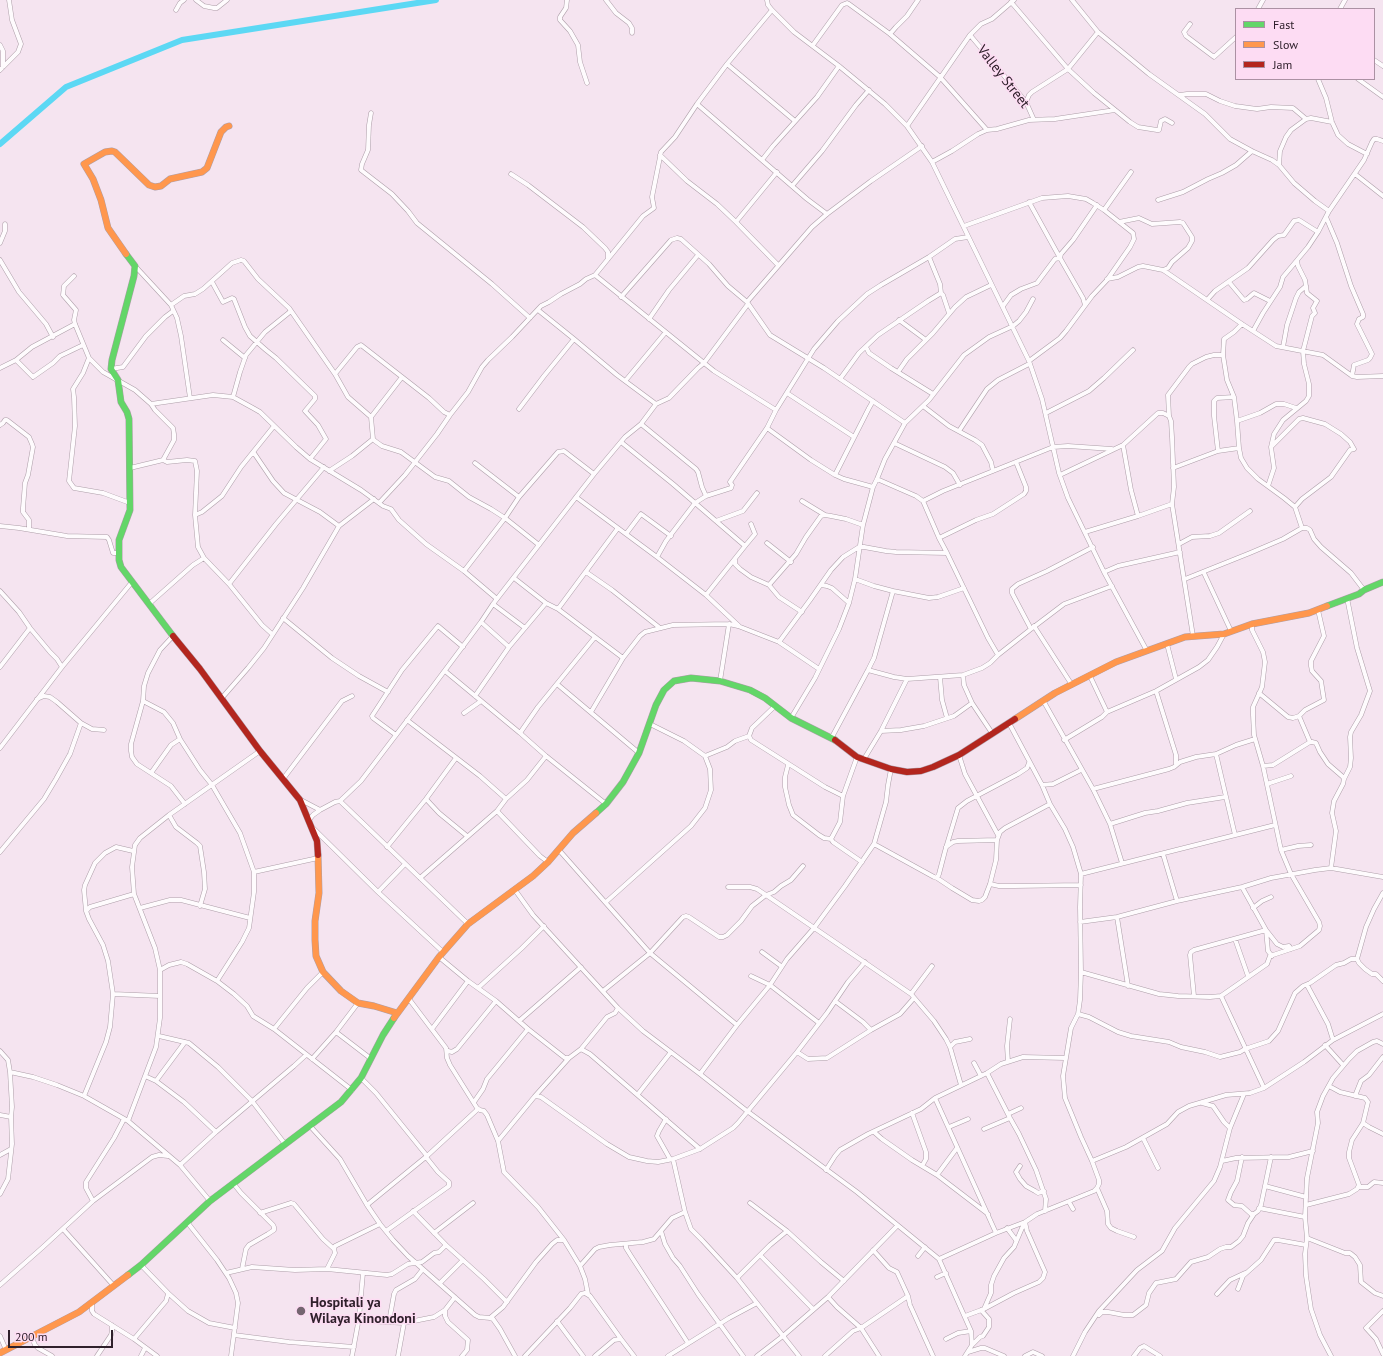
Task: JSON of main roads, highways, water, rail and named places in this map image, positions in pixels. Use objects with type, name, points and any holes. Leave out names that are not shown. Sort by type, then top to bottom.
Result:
[{"type":"waterway","points":[[0,144],[66,87],[182,40],[436,0]]},
{"type":"place","name":"Hospitali ya Wilaya Kinondoni","points":[[301,1311]]}]
